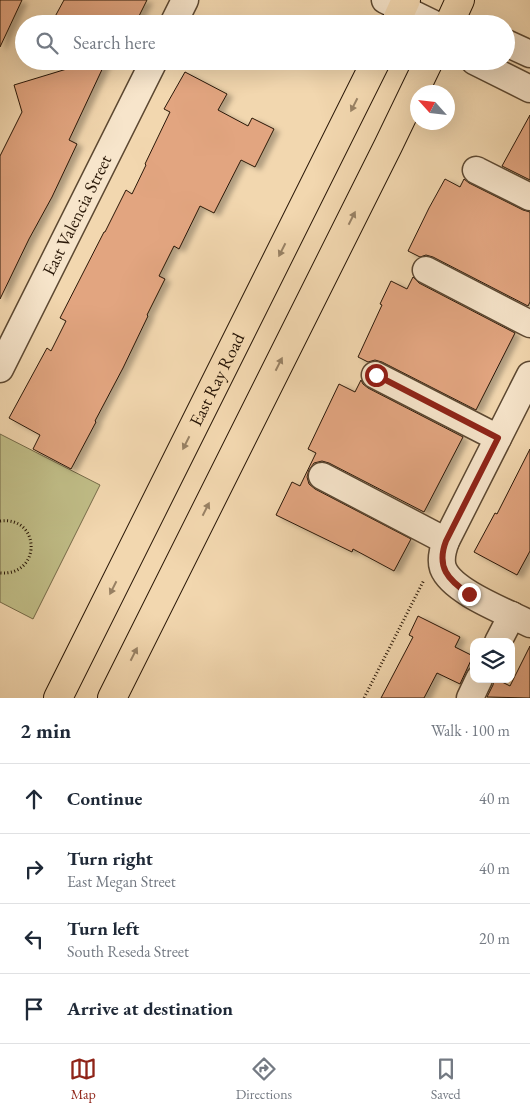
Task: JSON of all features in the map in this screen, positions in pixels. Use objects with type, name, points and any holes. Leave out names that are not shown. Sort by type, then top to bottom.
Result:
[{"type":"main road","points":[[453,15],[460,0]]},
{"type":"main road","name":"East Ray Road","points":[[58,698],[372,70]]},
{"type":"main road","points":[[112,698],[424,70]]},
{"type":"street","points":[[178,15],[185,0]]},
{"type":"street","points":[[515,47],[530,54]]},
{"type":"street","name":"East Valencia Street","points":[[0,369],[150,70]]},
{"type":"street","points":[[492,70],[530,89]]},
{"type":"street","points":[[476,170],[530,197]]},
{"type":"street","points":[[426,270],[530,324]]},
{"type":"street","points":[[376,375],[498,438]]},
{"type":"street","points":[[503,638],[525,621],[469,594],[456,585],[450,580],[443,567],[442,556],[446,541],[530,375]]},
{"type":"street","points":[[322,476],[446,541]]},
{"type":"street","points":[[470,698],[477,683]]},
{"type":"path","points":[[0,521],[11,521],[25,528],[29,535],[32,550],[28,560],[21,568],[12,573],[0,573]]},
{"type":"path","points":[[364,698],[423,580],[443,567]]},
{"type":"shaded area","points":[[0,434],[100,485],[33,619],[0,602]]},
{"type":"building","points":[[0,0],[22,0],[0,47]]},
{"type":"building","points":[[64,0],[147,0],[140,15],[56,15]]},
{"type":"building","points":[[63,70],[102,70],[69,140],[77,144],[0,299],[0,156],[22,112],[14,85]]},
{"type":"building","points":[[185,72],[227,94],[218,110],[248,126],[252,118],[274,129],[255,167],[241,160],[214,213],[200,206],[179,249],[174,246],[159,276],[165,279],[148,316],[71,469],[33,449],[40,435],[9,418],[47,348],[51,351],[66,321],[60,318],[126,190],[132,194],[170,112],[164,109]]},
{"type":"building","points":[[530,115],[530,180],[502,166]]},
{"type":"building","points":[[445,179],[460,187],[464,179],[530,212],[530,302],[528,306],[433,257],[426,255],[420,257],[408,251]]},
{"type":"building","points":[[413,277],[419,283],[515,333],[476,410],[382,362],[375,360],[368,362],[358,357],[391,281],[407,289]]},
{"type":"building","points":[[361,380],[368,388],[463,437],[424,512],[329,463],[322,461],[314,463],[309,470],[307,477],[309,484],[315,489],[411,539],[394,571],[353,549],[352,552],[276,515],[292,482],[300,486],[316,453],[308,449],[339,384],[355,392]]},
{"type":"building","points":[[530,449],[530,551],[517,575],[474,552],[495,513],[497,514]]},
{"type":"building","points":[[418,616],[460,637],[455,647],[470,654],[470,662],[460,684],[437,673],[424,698],[381,698],[413,637],[409,635]]},
{"type":"building","points":[[530,646],[530,698],[487,697],[493,683],[504,683],[510,686],[512,683],[515,683],[515,676]]},
{"type":"route","points":[[376,375],[498,438],[443,550],[443,567],[450,580],[469,594]]}]
